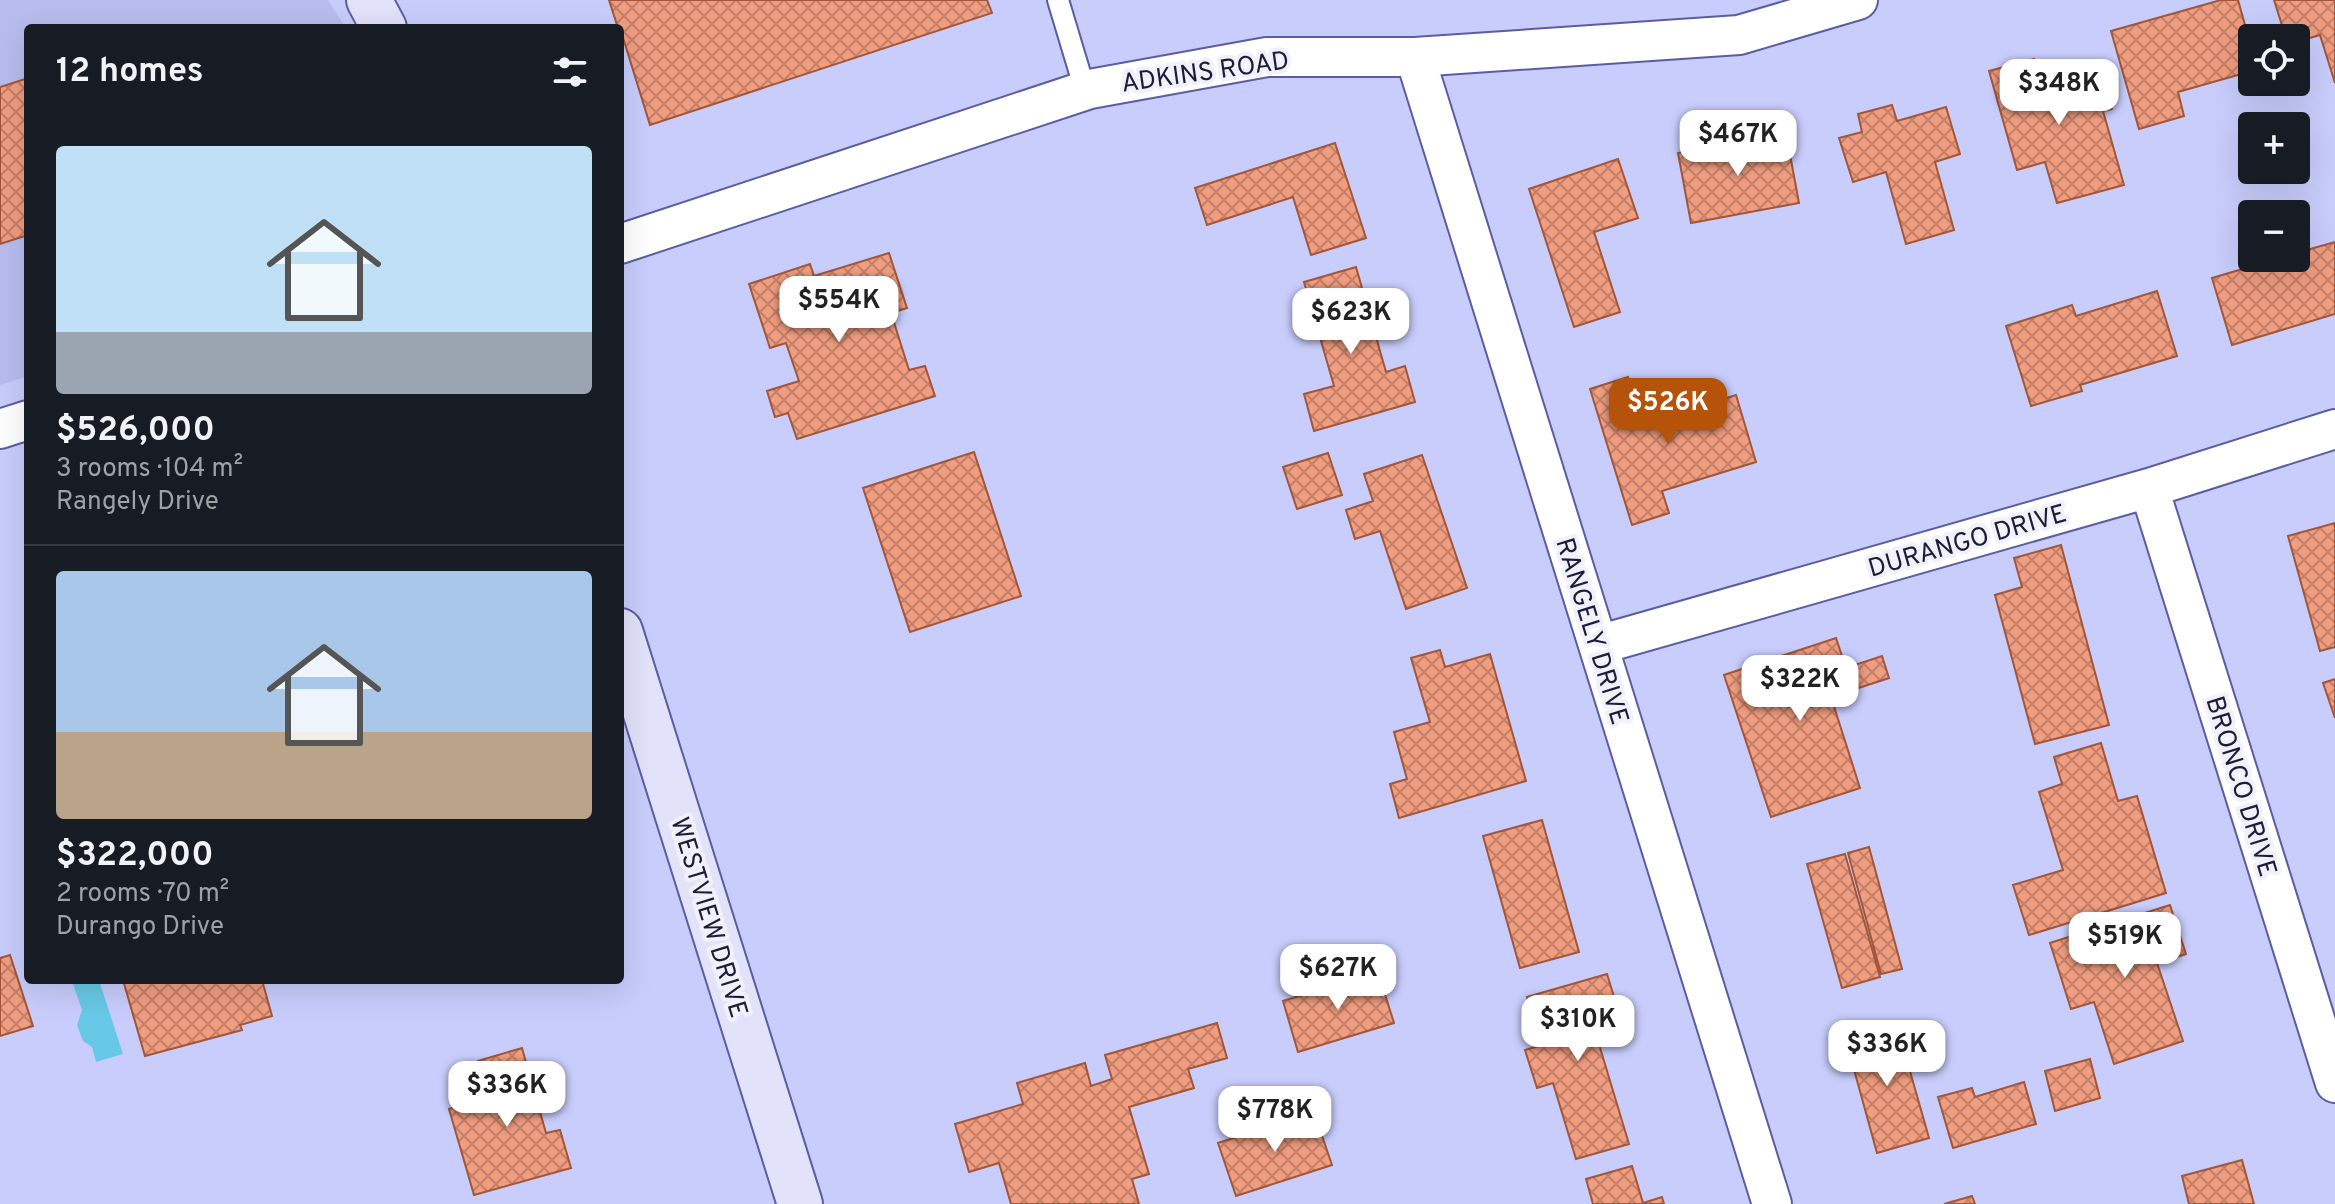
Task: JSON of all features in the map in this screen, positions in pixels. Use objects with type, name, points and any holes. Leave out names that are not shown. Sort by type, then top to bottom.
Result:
[{"type":"main road","points":[[369,0],[382,24]]},
{"type":"main road","name":"WESTVIEW DRIVE","points":[[624,644],[800,1204]]},
{"type":"street","name":"ADKINS ROAD","points":[[624,243],[1085,90],[1267,57],[1415,57],[1739,35],[1858,0]]},
{"type":"street","name":"RANGELY DRIVE","points":[[1415,57],[1772,1204]]},
{"type":"street","points":[[0,429],[24,421]]},
{"type":"street","name":"DURANGO DRIVE","points":[[1598,645],[2149,488],[2335,429]]},
{"type":"street","name":"BRONCO DRIVE","points":[[2149,488],[2335,1083]]},
{"type":"lane","points":[[1058,0],[1085,90]]},
{"type":"shaded area","points":[[0,0],[328,0],[343,24],[24,24],[24,377],[0,385]]},
{"type":"shaded area","points":[[73,984],[100,984],[123,1054],[96,1062],[92,1047],[83,1041],[77,1025],[82,1010]]},
{"type":"building","points":[[609,0],[987,0],[992,13],[650,125],[624,41],[624,24],[617,24]]},
{"type":"building","points":[[2221,0],[2238,0],[2245,24],[2238,24],[2238,75],[2178,92],[2184,116],[2139,129],[2111,31]]},
{"type":"building","points":[[2274,0],[2335,0],[2335,83],[2320,35],[2310,38],[2310,24],[2282,24]]},
{"type":"building","points":[[2034,59],[2040,82],[2100,65],[2112,109],[2103,111],[2124,185],[2057,203],[2045,162],[2017,170],[1989,71]]},
{"type":"building","points":[[24,79],[24,236],[0,244],[0,87]]},
{"type":"building","points":[[1892,105],[1897,121],[1946,107],[1960,154],[1935,162],[1954,230],[1906,244],[1886,172],[1853,182],[1839,138],[1862,132],[1858,114]]},
{"type":"building","points":[[1786,133],[1799,203],[1691,223],[1678,153]]},
{"type":"building","points":[[1335,143],[1366,238],[1311,255],[1293,197],[1207,225],[1195,188]]},
{"type":"building","points":[[1618,159],[1638,218],[1594,232],[1620,312],[1574,327],[1529,189]]},
{"type":"building","points":[[2335,242],[2335,314],[2232,345],[2212,278],[2238,270],[2310,272],[2310,249]]},
{"type":"building","points":[[889,253],[907,308],[891,313],[909,370],[925,366],[935,396],[797,439],[788,413],[775,417],[767,391],[799,381],[786,343],[770,348],[749,284],[810,264],[814,276]]},
{"type":"building","points":[[1356,267],[1386,372],[1405,366],[1415,402],[1314,431],[1304,394],[1334,386],[1304,282]]},
{"type":"building","points":[[2157,291],[2177,356],[2080,385],[2082,391],[2031,406],[2006,326],[2072,305],[2076,316]]},
{"type":"building","points":[[1628,377],[1642,424],[1736,395],[1756,462],[1662,491],[1669,513],[1632,525],[1590,389]]},
{"type":"building","points":[[974,452],[1021,596],[910,632],[863,488]]},
{"type":"building","points":[[1328,453],[1342,495],[1297,509],[1283,467]]},
{"type":"building","points":[[1422,455],[1467,588],[1406,609],[1380,531],[1355,539],[1346,510],[1373,501],[1364,474]]},
{"type":"building","points":[[2335,523],[2335,647],[2320,651],[2288,536]]},
{"type":"building","points":[[2061,545],[2109,725],[2035,744],[1995,595],[2022,587],[2014,558]]},
{"type":"building","points":[[1836,638],[1846,668],[1882,656],[1889,678],[1831,697],[1860,788],[1771,817],[1724,675]]},
{"type":"building","points":[[1440,650],[1445,667],[1490,654],[1526,781],[1399,818],[1390,784],[1407,779],[1394,732],[1430,722],[1411,658]]},
{"type":"building","points":[[2335,679],[2335,718],[2323,683]]},
{"type":"building","points":[[2101,743],[2118,801],[2137,796],[2166,893],[2029,935],[2013,885],[2063,870],[2039,792],[2062,784],[2054,757]]},
{"type":"building","points":[[1542,820],[1579,952],[1520,968],[1483,836]]},
{"type":"building","points":[[1869,847],[1902,969],[1881,974],[1848,853]]},
{"type":"building","points":[[1845,854],[1880,977],[1842,988],[1807,864]]},
{"type":"building","points":[[2170,905],[2186,954],[2157,963],[2183,1041],[2114,1064],[2094,1002],[2071,1009],[2050,943]]},
{"type":"building","points":[[10,955],[33,1026],[0,1036],[0,958]]},
{"type":"building","points":[[1378,972],[1394,1023],[1298,1052],[1283,1001]]},
{"type":"building","points":[[1607,974],[1619,1013],[1592,1021],[1629,1144],[1576,1159],[1553,1083],[1537,1088],[1525,1050],[1542,1045],[1527,997]]},
{"type":"building","points":[[124,984],[263,984],[272,1016],[240,1025],[242,1030],[145,1056]]},
{"type":"building","points":[[1896,1022],[1929,1138],[1877,1153],[1845,1037]]},
{"type":"building","points":[[1217,1023],[1227,1058],[1188,1069],[1194,1088],[1129,1107],[1149,1174],[1132,1179],[1139,1204],[1011,1204],[999,1163],[969,1172],[955,1124],[1023,1104],[1017,1083],[1085,1063],[1091,1086],[1112,1079],[1105,1055]]},
{"type":"building","points":[[522,1048],[546,1133],[560,1130],[571,1168],[474,1195],[449,1109],[489,1097],[478,1061]]},
{"type":"building","points":[[2090,1059],[2100,1098],[2055,1111],[2045,1071]]},
{"type":"building","points":[[2024,1082],[2036,1124],[1953,1148],[1938,1097],[1972,1088],[1975,1097]]},
{"type":"building","points":[[1314,1112],[1332,1165],[1236,1196],[1218,1143]]},
{"type":"building","points":[[2242,1160],[2254,1204],[2189,1204],[2182,1176]]},
{"type":"building","points":[[1632,1166],[1643,1203],[1662,1197],[1664,1204],[1593,1204],[1586,1179]]},
{"type":"building","points":[[1972,1196],[1975,1204],[1944,1204]]}]
